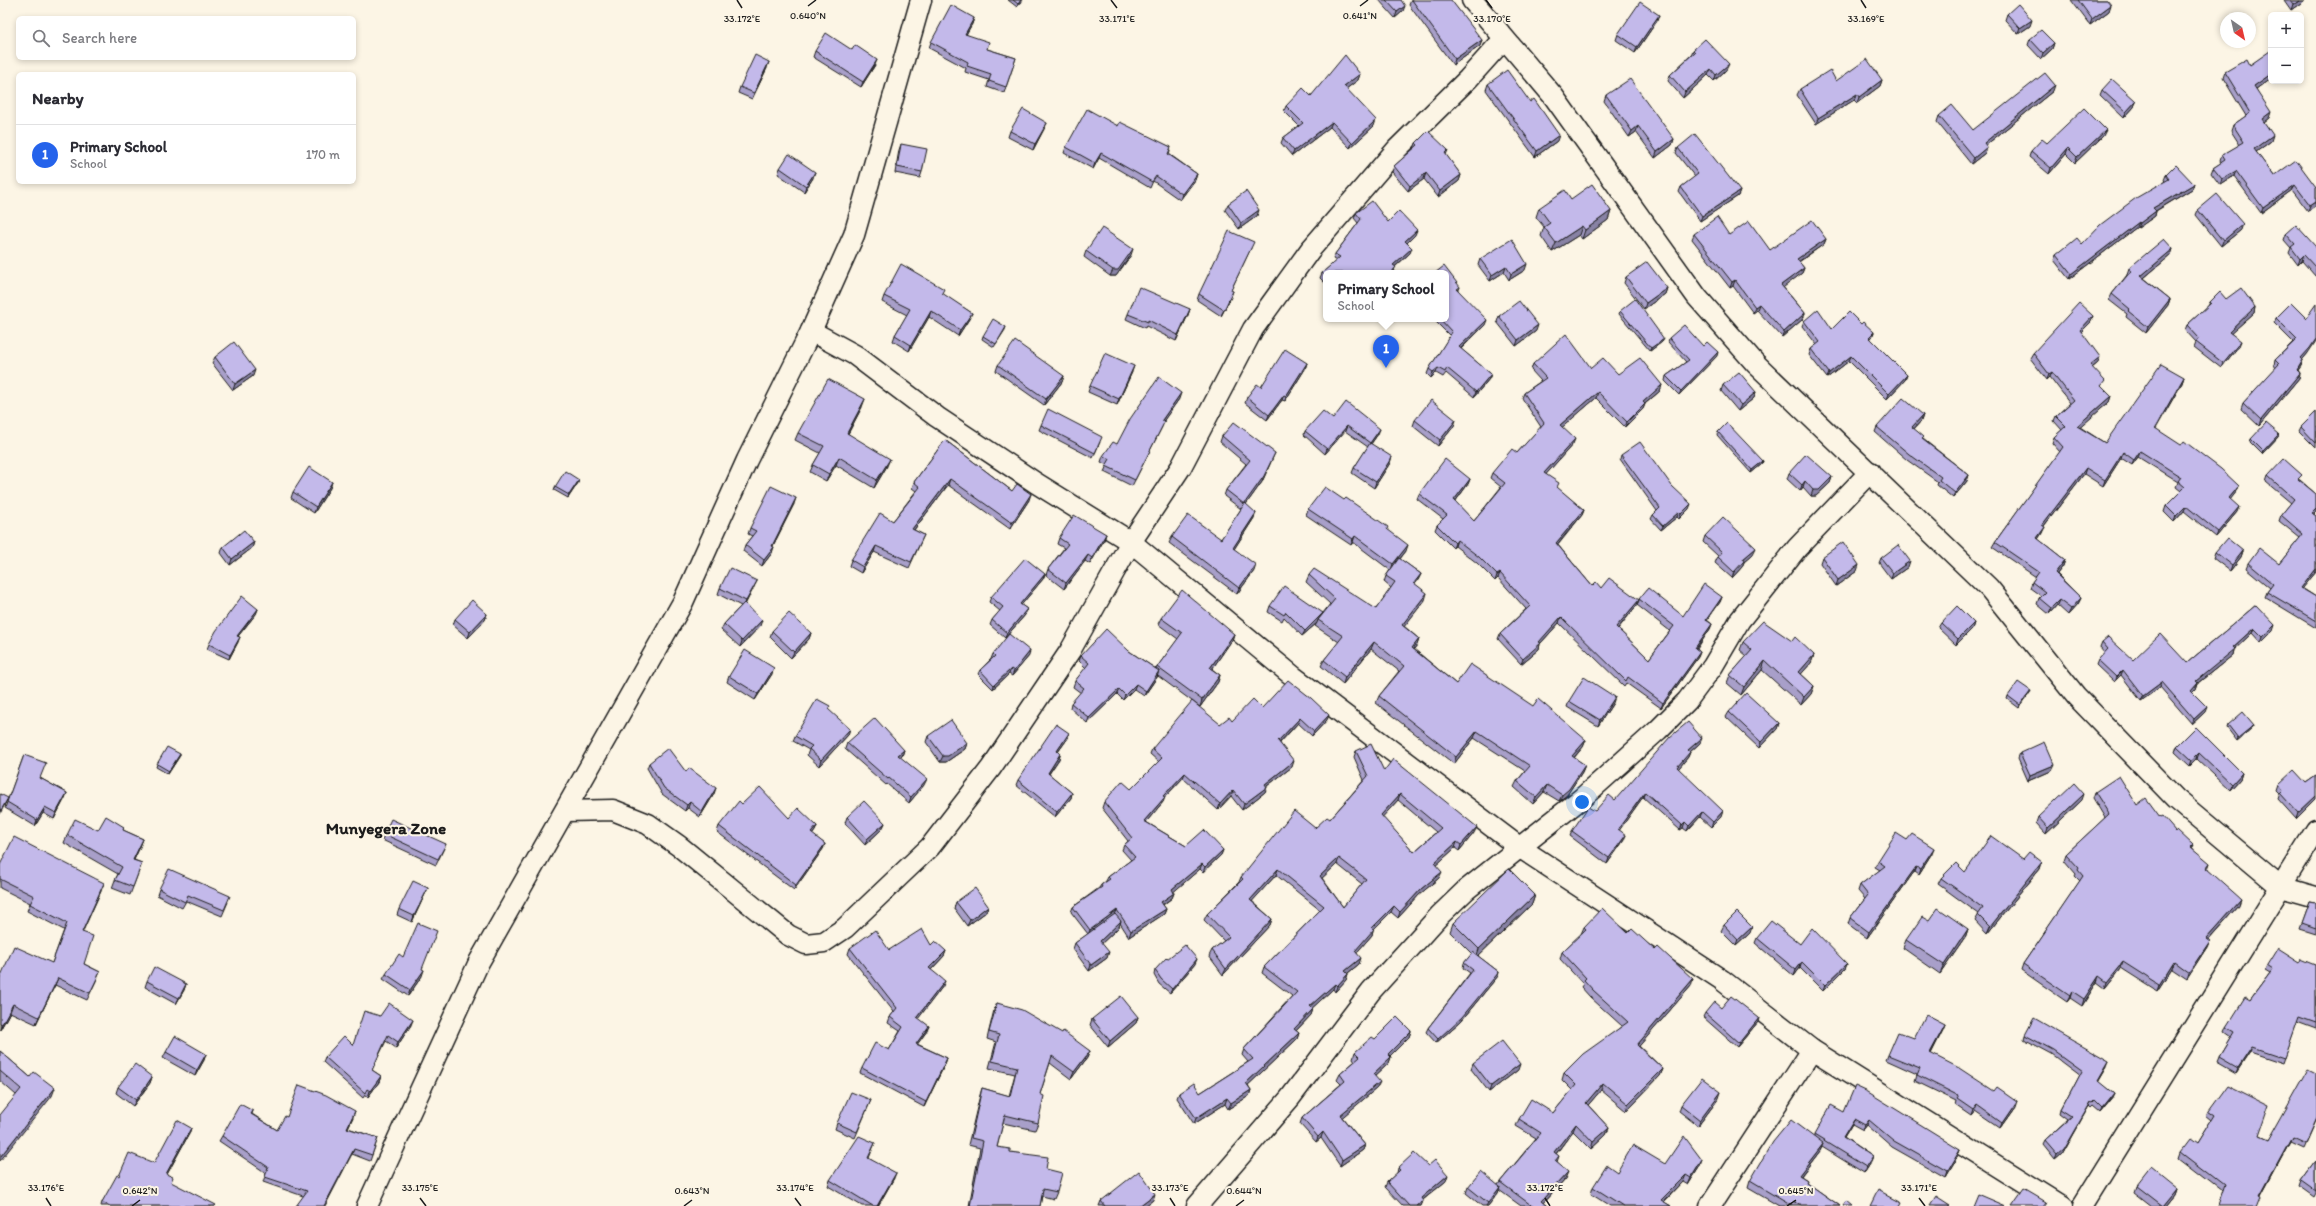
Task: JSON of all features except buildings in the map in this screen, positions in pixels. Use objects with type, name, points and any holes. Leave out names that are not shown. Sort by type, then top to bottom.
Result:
[{"type":"street","points":[[368,1206],[479,962],[566,811],[683,602],[747,460],[811,331],[854,234],[921,0]]},
{"type":"street","points":[[1472,0],[1554,97],[1697,297],[1755,363],[1989,588],[2076,696],[2176,799],[2281,887],[2316,898]]},
{"type":"street","points":[[566,811],[613,810],[648,824],[679,846],[788,935],[806,944],[824,942],[846,928],[930,847],[991,768],[1070,651],[1131,542],[1181,467],[1254,329],[1310,250],[1398,149],[1468,79],[1504,39]]},
{"type":"street","points":[[811,331],[855,355],[950,426],[1036,483],[1131,542],[1294,677],[1519,847],[1722,980],[1812,1050],[2061,1206]]},
{"type":"street","points":[[1197,1206],[1290,1098],[1371,991],[1440,915],[1466,890],[1582,798],[1658,730],[1687,701],[1713,666],[1740,620],[1797,548],[1870,472]]},
{"type":"street","points":[[2082,1206],[2316,830]]},
{"type":"street","points":[[1710,1206],[1812,1050]]},
{"type":"place","name":"Primary School","points":[[1386,368]]},
{"type":"district","name":"Munyegera Zone","points":[[386,828]]}]
